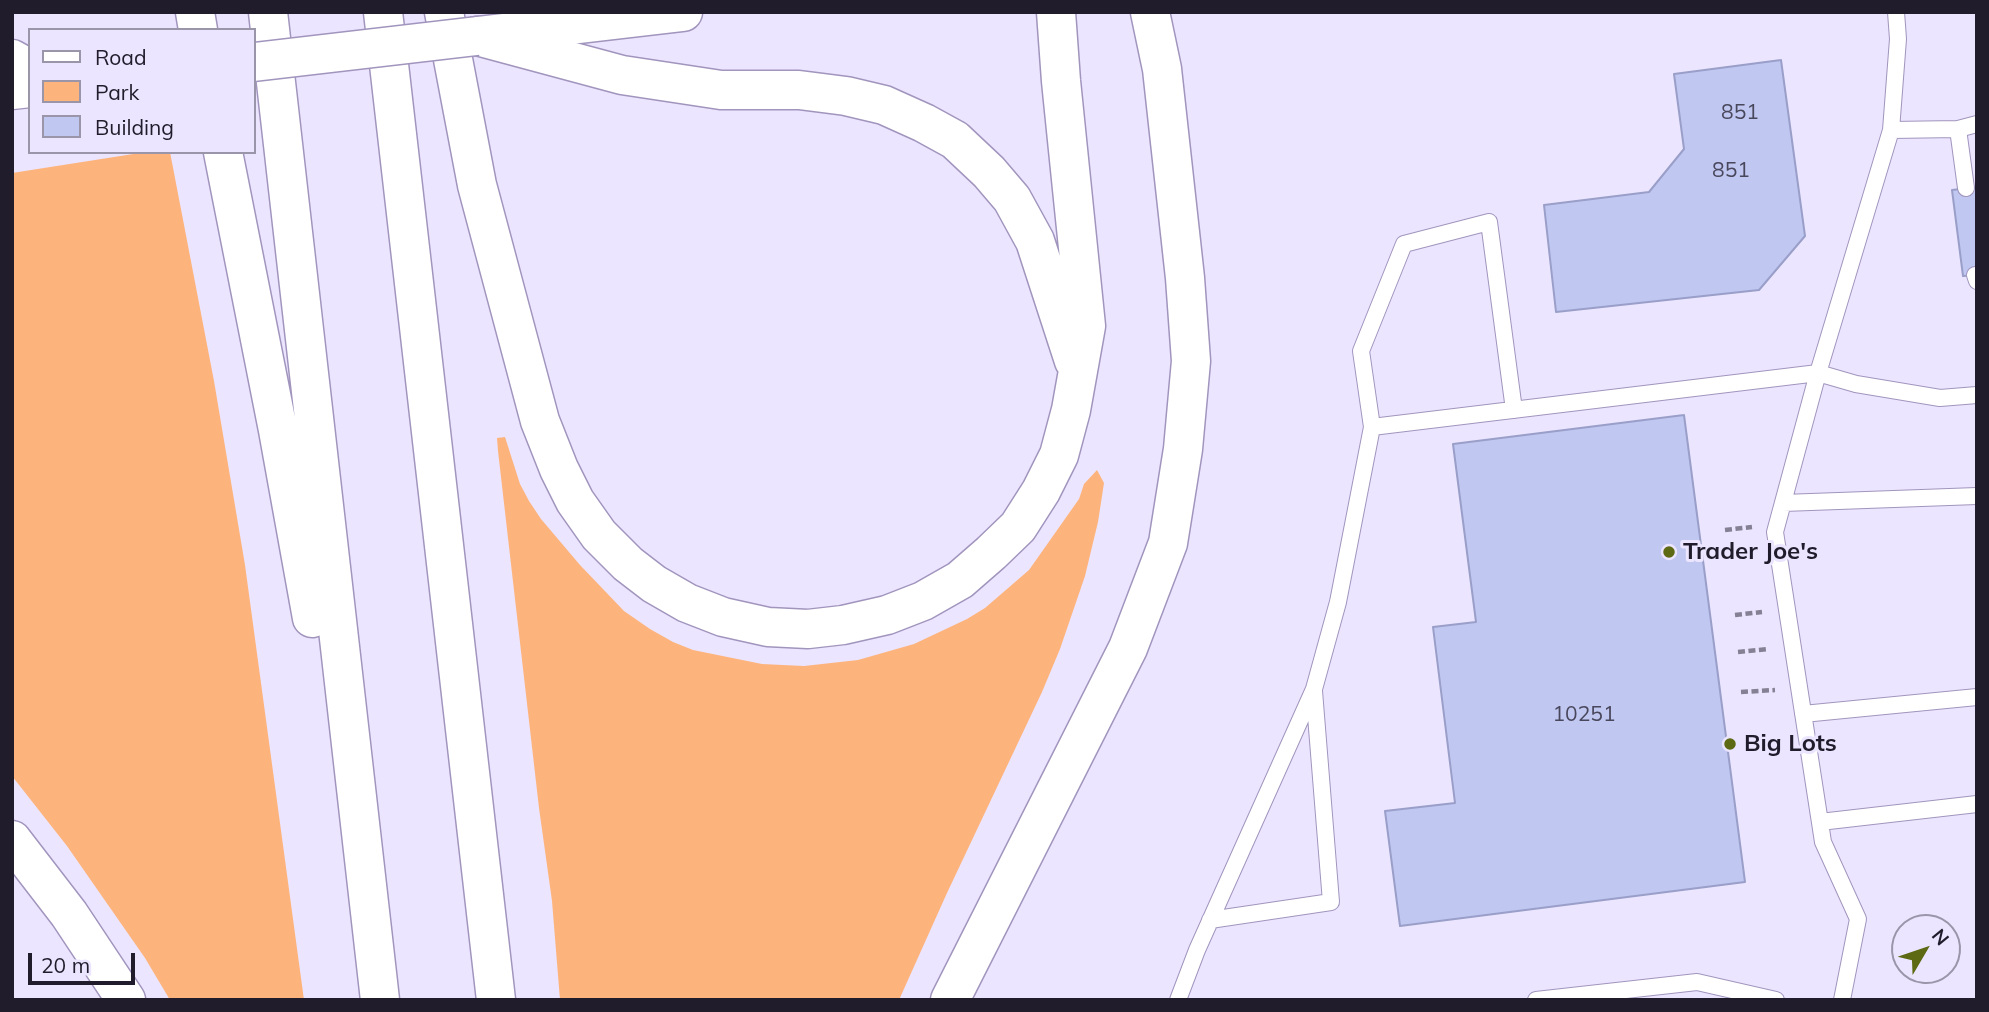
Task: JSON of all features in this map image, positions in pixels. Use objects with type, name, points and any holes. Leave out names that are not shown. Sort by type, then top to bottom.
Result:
[{"type":"main road","points":[[268,12],[380,1000]]},
{"type":"main road","points":[[383,12],[496,1000]]},
{"type":"main road","points":[[444,12],[477,185],[540,421],[575,501],[599,536],[628,564],[654,584],[687,603],[723,617],[768,627],[808,629],[843,625],[887,615],[923,601],[960,580],[1018,527],[1041,491],[1059,455],[1071,411],[1086,326],[1056,12]]},
{"type":"main road","points":[[256,62],[683,12]]},
{"type":"main road","points":[[950,1000],[1128,648],[1168,544],[1183,449],[1191,361],[1164,82],[1150,12]]},
{"type":"main road","points":[[477,36],[622,75],[721,90],[799,90],[846,96],[884,105],[955,140],[989,172],[1012,200],[1035,241],[1077,370]]},
{"type":"main road","points":[[12,59],[28,68]]},
{"type":"main road","points":[[223,154],[278,430],[374,948]]},
{"type":"main road","points":[[12,840],[69,914],[126,1000]]},
{"type":"lane","points":[[1842,1000],[1858,919],[1823,842],[1775,532],[1818,373],[1891,130],[1898,39],[1896,12]]},
{"type":"lane","points":[[1891,130],[1958,129],[1977,124]]},
{"type":"lane","points":[[1958,129],[1966,188]]},
{"type":"lane","points":[[1178,1000],[1210,920],[1314,689],[1338,602],[1372,427],[1361,351],[1404,244],[1489,222],[1514,410]]},
{"type":"lane","points":[[1372,427],[1818,373],[1856,384],[1940,398],[1977,395]]},
{"type":"lane","points":[[1783,503],[1977,496]]},
{"type":"lane","points":[[1210,920],[1331,902],[1314,689]]},
{"type":"lane","points":[[1803,714],[1977,697]]},
{"type":"lane","points":[[1820,822],[1977,804]]},
{"type":"lane","points":[[1536,1000],[1697,982],[1776,1000]]},
{"type":"green space","points":[[133,154],[170,154],[214,381],[245,565],[304,1000],[170,1000],[145,958],[67,846],[12,776],[12,173]]},
{"type":"green space","points":[[505,437],[520,484],[541,519],[624,611],[673,642],[693,650],[762,664],[804,666],[858,660],[914,644],[967,619],[985,608],[1029,570],[1079,499],[1084,484],[1097,470],[1104,483],[1098,522],[1085,576],[1060,649],[899,1000],[560,1000],[552,901],[498,451],[497,438]]},
{"type":"building","points":[[1781,60],[1805,236],[1759,290],[1556,312],[1544,205],[1649,192],[1684,149],[1674,74]]},
{"type":"building","points":[[1977,187],[1977,275],[1963,276],[1952,190]]},
{"type":"building","points":[[1684,415],[1745,882],[1400,926],[1385,811],[1455,803],[1433,627],[1476,622],[1453,444]]},
{"type":"place","name":"Trader Joe's","points":[[1669,552]]},
{"type":"place","name":"Big Lots","points":[[1730,744]]}]
